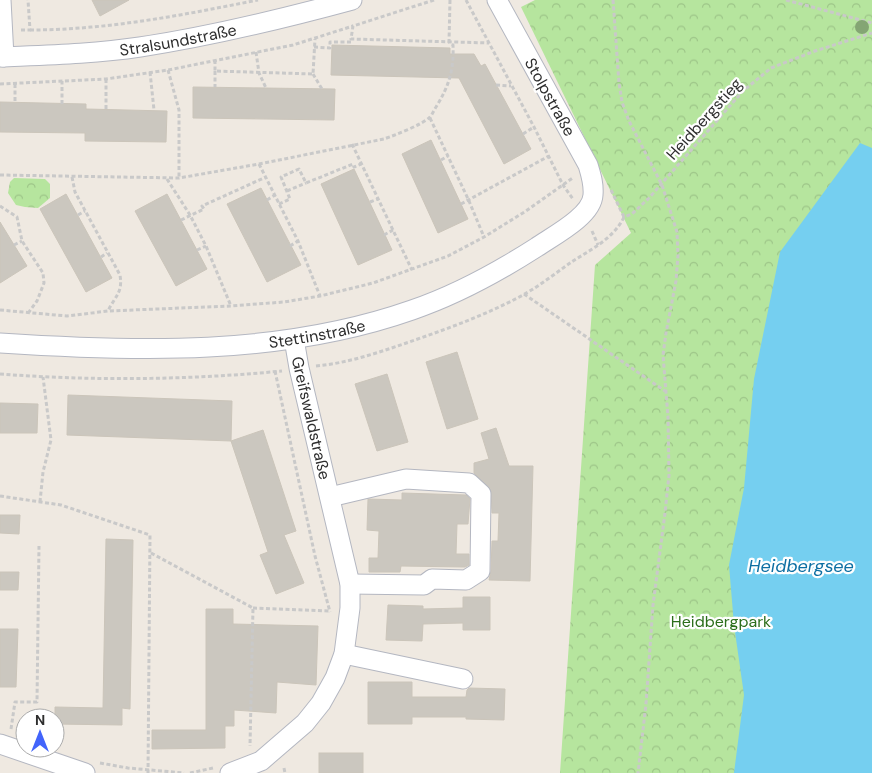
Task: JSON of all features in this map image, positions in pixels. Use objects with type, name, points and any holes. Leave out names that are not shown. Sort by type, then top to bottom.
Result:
[{"type":"street","points":[[1,0],[4,32],[2,57]]},
{"type":"street","name":"Stralsundstraße","points":[[2,57],[79,53],[140,47],[272,22],[352,0]]},
{"type":"street","name":"Stolpstraße","points":[[496,0],[588,165],[593,182],[594,196]]},
{"type":"street","name":"Stettinstraße","points":[[0,343],[137,348],[206,347],[294,339],[356,326],[412,310],[454,293],[496,272],[565,229],[590,206],[594,196]]},
{"type":"street","name":"Greifswaldstraße","points":[[223,770],[266,764],[305,723],[321,703],[335,678],[344,654],[350,608],[350,584],[299,368],[294,339]]},
{"type":"street","name":"Greifswaldstraße","points":[[330,497],[406,479],[469,483],[481,494],[480,571],[466,580],[432,579],[424,585],[350,584]]},
{"type":"street","points":[[344,654],[463,678]]},
{"type":"street","points":[[4,746],[92,768]]},
{"type":"path","points":[[28,0],[30,30]]},
{"type":"path","points":[[4,32],[104,25],[182,15],[258,0]]},
{"type":"path","points":[[0,84],[106,79],[168,70],[315,39],[434,0]]},
{"type":"path","points":[[449,42],[450,0]]},
{"type":"path","points":[[466,0],[566,189]]},
{"type":"path","points":[[614,0],[619,83],[622,102],[629,121],[662,185],[677,232],[678,255],[676,281],[663,355],[669,475],[653,606],[646,704],[638,773]]},
{"type":"path","points":[[786,0],[872,23]]},
{"type":"path","points":[[351,42],[353,26]]},
{"type":"path","name":"Heidbergstieg","points":[[314,366],[378,353],[474,320],[524,294],[613,234],[624,217],[632,214],[662,185],[744,91],[771,68],[815,51],[872,33]]},
{"type":"path","points":[[315,39],[313,74],[322,89]]},
{"type":"path","points":[[399,41],[399,47]]},
{"type":"path","points":[[314,48],[330,48],[330,42],[489,43]]},
{"type":"path","points":[[0,175],[179,178],[384,139],[430,118],[447,90],[450,78],[454,44],[449,42]]},
{"type":"path","points":[[256,52],[259,73],[266,88]]},
{"type":"path","points":[[215,60],[215,87]]},
{"type":"path","points":[[168,70],[179,110],[179,178]]},
{"type":"path","points":[[215,71],[313,74]]},
{"type":"path","points":[[150,72],[154,110]]},
{"type":"path","points":[[106,79],[106,109]]},
{"type":"path","points":[[62,81],[62,104]]},
{"type":"path","points":[[15,84],[15,103]]},
{"type":"path","points":[[496,85],[511,86]]},
{"type":"path","points":[[430,118],[484,237]]},
{"type":"path","points":[[523,134],[534,127]]},
{"type":"path","points":[[352,144],[412,270]]},
{"type":"path","points":[[441,160],[448,156]]},
{"type":"path","points":[[461,204],[549,156]]},
{"type":"path","points":[[260,164],[298,241],[320,296]]},
{"type":"path","points":[[287,191],[353,164],[354,167],[361,164]]},
{"type":"path","points":[[0,310],[67,316],[108,311],[231,306],[284,302],[320,296],[373,283],[448,256],[484,237],[526,211],[588,165]]},
{"type":"path","points":[[279,204],[290,199],[281,177],[300,169],[306,183]]},
{"type":"path","points":[[72,177],[75,192],[120,275],[120,292],[108,311]]},
{"type":"path","points":[[181,220],[204,209],[202,206],[266,177]]},
{"type":"path","points":[[166,179],[190,215],[206,246],[231,306]]},
{"type":"path","points":[[609,185],[624,217]]},
{"type":"path","points":[[267,200],[274,195]]},
{"type":"path","points":[[370,202],[378,199]]},
{"type":"path","points":[[0,206],[17,217],[22,241],[43,272],[44,284],[37,301],[29,313]]},
{"type":"path","points":[[78,215],[85,211]]},
{"type":"path","points":[[384,234],[393,230]]},
{"type":"path","points":[[14,246],[22,241]]},
{"type":"path","points":[[290,246],[298,241]]},
{"type":"path","points":[[197,250],[206,246]]},
{"type":"path","points":[[101,257],[107,253]]},
{"type":"path","points":[[524,294],[666,391]]},
{"type":"path","points":[[0,374],[43,378],[145,378],[290,370]]},
{"type":"path","points":[[275,371],[315,556],[330,611],[330,619]]},
{"type":"path","points":[[40,502],[42,472],[50,440],[43,378]]},
{"type":"path","points":[[0,496],[40,502],[85,512],[150,535],[148,771]]},
{"type":"path","points":[[4,746],[15,702],[37,702],[39,546]]},
{"type":"path","points":[[151,553],[253,608],[330,611]]},
{"type":"path","points":[[253,608],[266,764],[285,773]]},
{"type":"path","points":[[92,768],[184,773]]},
{"type":"path","points":[[190,773],[223,770]]},
{"type":"green space","name":"Heidbergpark","points":[[535,0],[872,0],[872,773],[560,773],[595,265],[631,233],[521,7]]},
{"type":"green space","points":[[14,178],[45,179],[50,184],[50,198],[38,208],[16,205],[8,193],[10,182]]},
{"type":"water","name":"Heidbergsee","points":[[860,143],[872,148],[872,773],[734,773],[744,695],[734,625],[729,565],[744,488],[754,379],[780,252]]},
{"type":"building","points":[[92,0],[129,0],[100,16]]},
{"type":"building","points":[[332,45],[450,48],[450,54],[474,54],[481,66],[485,64],[531,149],[504,164],[459,78],[331,75]]},
{"type":"building","points":[[193,87],[335,89],[334,120],[193,118]]},
{"type":"building","points":[[0,102],[86,104],[86,109],[167,111],[166,142],[85,141],[85,133],[0,132]]},
{"type":"building","points":[[431,140],[468,219],[438,233],[402,154]]},
{"type":"building","points":[[354,169],[392,250],[358,265],[321,184]]},
{"type":"building","points":[[261,188],[301,265],[267,282],[227,204]]},
{"type":"building","points":[[66,194],[112,278],[86,292],[40,209]]},
{"type":"building","points":[[167,194],[207,269],[176,286],[135,211]]},
{"type":"building","points":[[0,222],[27,266],[0,283]]},
{"type":"building","points":[[457,352],[478,419],[447,429],[426,362]]},
{"type":"building","points":[[387,374],[408,442],[377,451],[355,384]]},
{"type":"building","points":[[68,395],[232,401],[231,441],[67,435]]},
{"type":"building","points":[[0,403],[38,404],[37,433],[0,433]]},
{"type":"building","points":[[496,428],[509,466],[533,466],[530,581],[489,580],[492,541],[498,541],[499,513],[492,513],[491,490],[474,473],[474,463],[489,459],[481,433]]},
{"type":"building","points":[[263,430],[296,531],[284,535],[304,583],[276,594],[260,555],[268,552],[231,441]]},
{"type":"building","points":[[402,493],[466,495],[470,499],[468,524],[457,524],[456,554],[469,554],[469,565],[465,567],[401,566],[400,572],[369,572],[369,558],[378,558],[379,531],[367,530],[368,499],[402,500]]},
{"type":"building","points":[[0,515],[20,515],[19,534],[0,533]]},
{"type":"building","points":[[106,539],[133,540],[130,709],[122,708],[122,725],[65,724],[65,708],[55,707],[103,708]]},
{"type":"building","points":[[0,572],[19,572],[18,590],[0,590]]},
{"type":"building","points":[[463,597],[490,597],[490,630],[463,630],[463,623],[423,624],[422,641],[386,640],[388,605],[423,606],[423,609],[463,608]]},
{"type":"building","points":[[206,609],[233,609],[233,624],[318,626],[316,685],[277,682],[276,713],[234,710],[234,726],[225,726],[225,748],[152,749],[152,730],[206,730]]},
{"type":"building","points":[[0,629],[18,629],[16,687],[0,687]]},
{"type":"building","points":[[368,682],[412,682],[412,697],[466,697],[469,688],[505,689],[504,720],[466,719],[466,717],[412,717],[412,724],[368,724]]},
{"type":"building","points":[[319,753],[363,753],[363,773],[319,773]]}]
